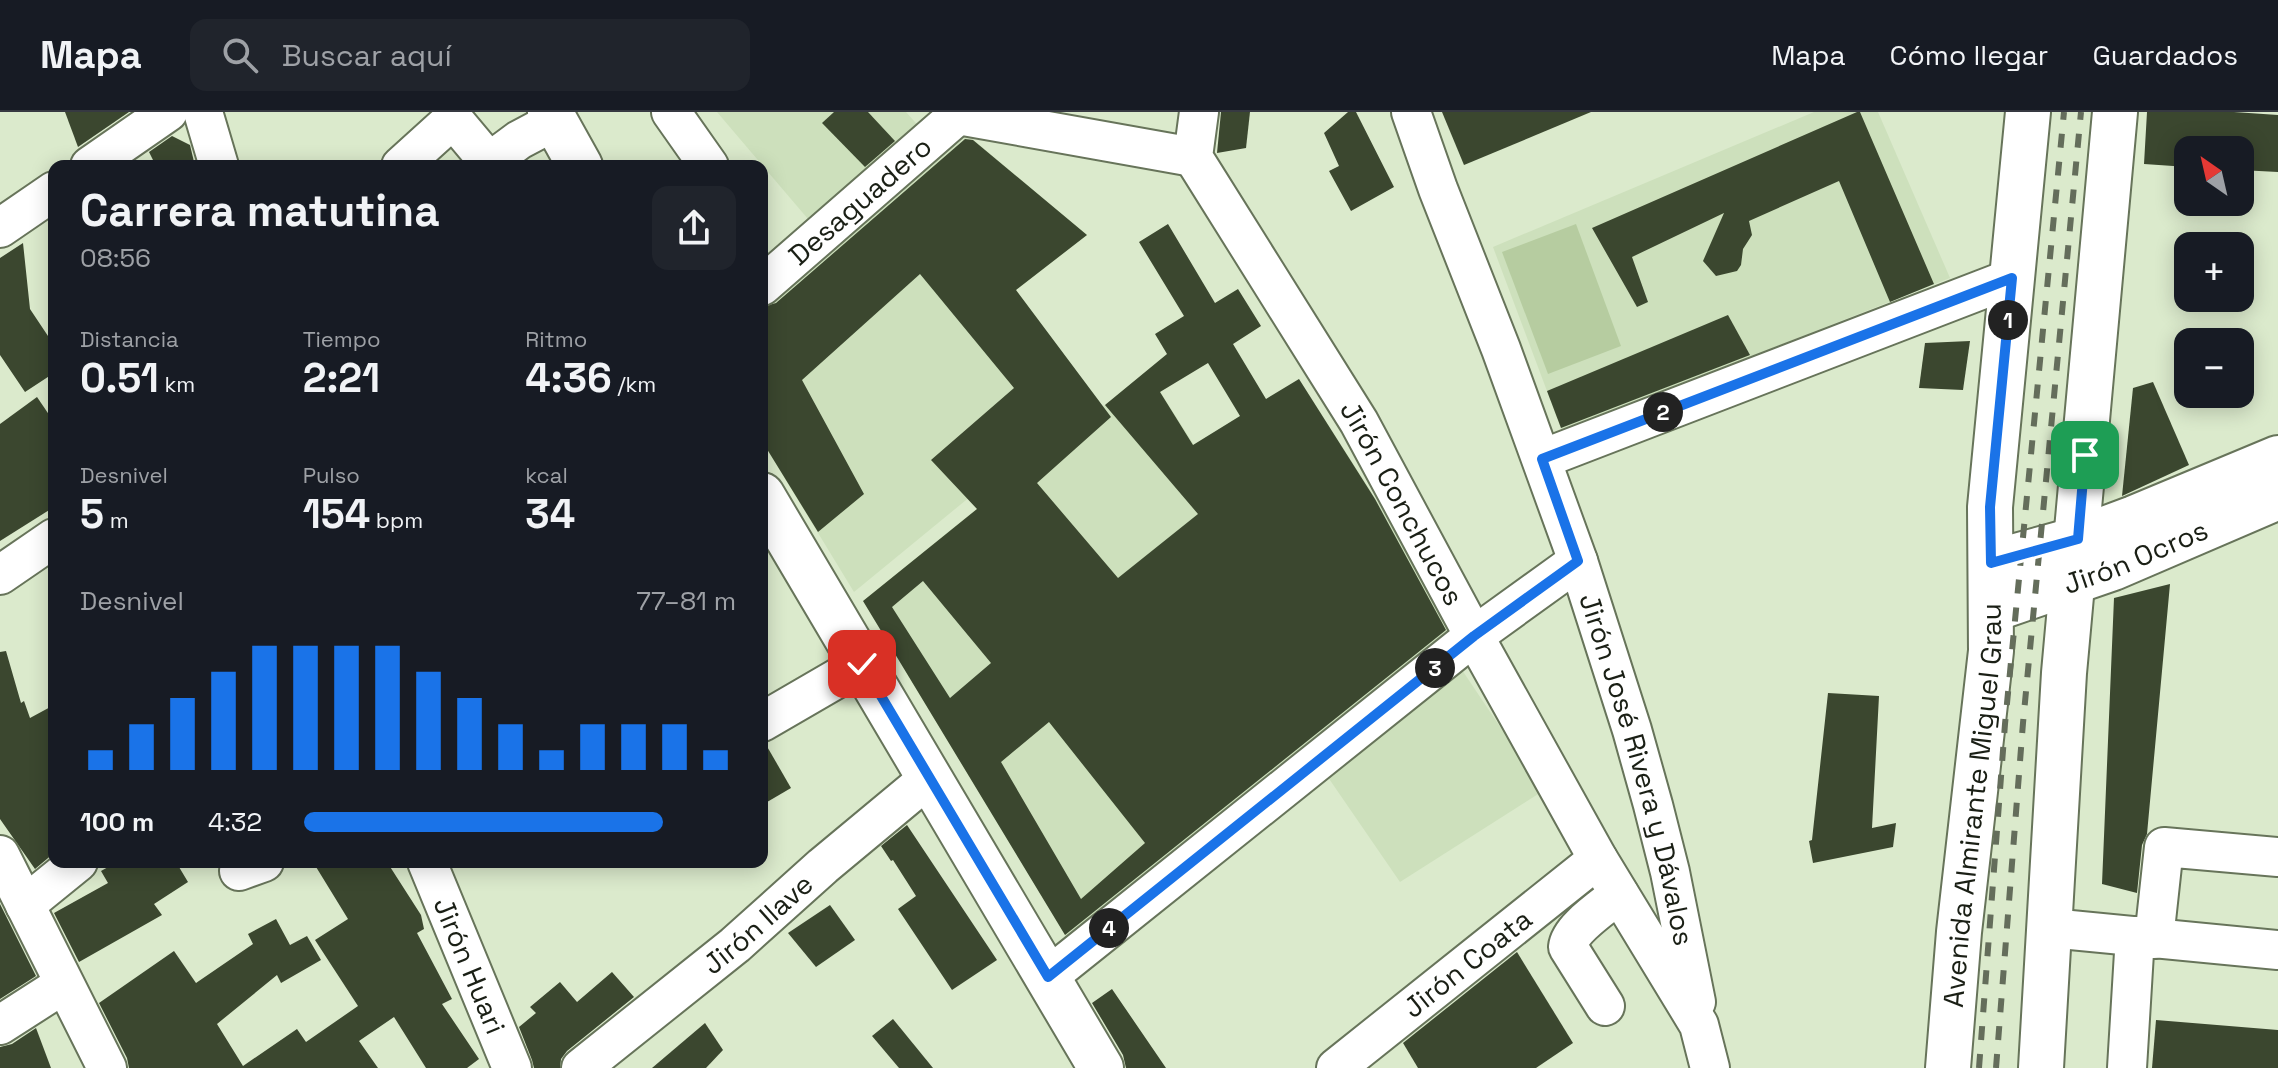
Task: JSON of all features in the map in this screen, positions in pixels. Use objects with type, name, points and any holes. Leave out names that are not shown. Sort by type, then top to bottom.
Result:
[{"type":"main road","name":"Avenida Almirante Miguel Grau","points":[[1948,1068],[1959,932],[1991,651],[1990,507],[2028,112]]},
{"type":"main road","points":[[2041,1068],[2064,673],[2115,112]]},
{"type":"main road","points":[[553,117],[577,160]]},
{"type":"main road","name":"Jirón Ocros","points":[[1991,610],[2075,560],[2134,518],[2278,458]]},
{"type":"main road","name":"Jirón Ocros","points":[[1991,563],[2075,560],[2113,568],[2278,497]]},
{"type":"main road","points":[[768,505],[1101,1068]]},
{"type":"street","points":[[99,160],[168,112]]},
{"type":"street","points":[[203,112],[217,160]]},
{"type":"street","points":[[671,112],[705,160]]},
{"type":"street","points":[[958,113],[1193,157],[1199,112]]},
{"type":"street","name":"Jirón José Rivera y Dávalos","points":[[1411,112],[1542,459],[1632,730],[1670,872],[1699,1025]]},
{"type":"street","name":"Desaguadero","points":[[768,281],[958,113]]},
{"type":"street","points":[[492,160],[553,117]]},
{"type":"street","points":[[408,160],[453,119],[483,160]]},
{"type":"street","name":"Jirón Conchucos","points":[[1193,157],[1359,422],[1598,859],[1699,1025],[1710,1068]]},
{"type":"street","points":[[0,228],[48,195]]},
{"type":"street","points":[[1542,459],[2012,278]]},
{"type":"street","points":[[0,575],[48,542]]},
{"type":"street","points":[[1048,977],[1474,636],[1578,561]]},
{"type":"street","points":[[768,719],[862,664]]},
{"type":"street","name":"Jirón Ilave","points":[[581,1068],[735,945],[823,866],[930,777]]},
{"type":"street","points":[[2127,1068],[2145,938],[2164,847],[2278,857]]},
{"type":"street","points":[[0,855],[107,1068]]},
{"type":"street","name":"Jirón Coata","points":[[1336,1068],[1598,859]]},
{"type":"street","points":[[25,905],[71,868]]},
{"type":"street","name":"Jirón Huari","points":[[429,868],[512,1068]]},
{"type":"street","points":[[1605,1006],[1568,947],[1569,939],[1574,931],[1619,894]]},
{"type":"street","points":[[2050,928],[2278,950]]},
{"type":"street","points":[[0,1025],[64,984]]},
{"type":"shaded area","points":[[717,112],[906,112],[923,131],[814,226],[768,172],[768,160],[758,160]]},
{"type":"shaded area","points":[[1814,112],[1878,112],[1950,278],[1562,431],[1493,247]]},
{"type":"shaded area","points":[[963,131],[1087,235],[1016,290],[1094,395],[854,592],[768,451],[768,299]]},
{"type":"shaded area","points":[[1576,224],[1621,346],[1548,374],[1502,252]]},
{"type":"shaded area","points":[[1147,371],[1194,445],[1299,379],[1462,634],[1072,946],[863,601]]},
{"type":"shaded area","points":[[1458,664],[1543,791],[1400,882],[1323,770]]},
{"type":"building","points":[[65,112],[129,112],[78,147]]},
{"type":"building","points":[[834,112],[868,112],[895,141],[865,167],[822,123]]},
{"type":"building","points":[[1221,112],[1250,112],[1246,148],[1217,153]]},
{"type":"building","points":[[1348,112],[1356,112],[1394,187],[1351,211],[1329,171],[1339,166],[1324,133]]},
{"type":"building","points":[[1442,112],[1591,112],[1464,165]]},
{"type":"building","points":[[1860,112],[1934,284],[1890,302],[1839,181],[1749,221],[1752,235],[1743,249],[1737,271],[1716,276],[1703,261],[1724,213],[1632,257],[1648,302],[1637,307],[1592,228]]},
{"type":"building","points":[[2147,112],[2278,115],[2278,172],[2254,171],[2254,136],[2174,136],[2174,166],[2144,164]]},
{"type":"building","points":[[172,136],[190,145],[194,160],[153,160],[149,152]]},
{"type":"building","points":[[965,139],[973,140],[1087,235],[1016,290],[1111,417],[1037,483],[1118,578],[1198,514],[1105,405],[1167,354],[1155,334],[1184,316],[1139,242],[1168,224],[1215,303],[1238,289],[1261,326],[1233,344],[1266,399],[1299,379],[1375,499],[1446,630],[1065,935],[863,601],[977,509],[931,460],[1014,388],[920,274],[802,380],[864,494],[818,532],[768,451],[768,305],[776,303]],"holes":[[[1208,363],[1240,416],[1193,445],[1160,392]],[[923,581],[991,663],[950,698],[892,607]],[[1049,722],[1145,843],[1081,899],[1001,762]]]},
{"type":"building","points":[[23,243],[30,309],[48,336],[48,377],[25,392],[0,355],[0,258]]},
{"type":"building","points":[[1728,315],[1750,355],[1561,428],[1547,391]]},
{"type":"building","points":[[1970,341],[1963,390],[1919,388],[1925,343]]},
{"type":"building","points":[[2153,382],[2189,465],[2122,496],[2133,388]]},
{"type":"building","points":[[37,397],[48,413],[48,511],[0,541],[0,424]]},
{"type":"building","points":[[2170,584],[2147,834],[2142,845],[2137,893],[2102,884],[2114,598]]},
{"type":"building","points":[[6,651],[21,703],[24,701],[30,718],[48,708],[48,858],[35,869],[0,819],[0,652]]},
{"type":"building","points":[[1828,693],[1879,696],[1872,828],[1896,823],[1893,847],[1813,863],[1809,841],[1812,840]]},
{"type":"building","points":[[768,748],[791,788],[768,801]]},
{"type":"building","points":[[907,825],[997,960],[952,990],[898,909],[916,896],[881,846]]},
{"type":"building","points":[[106,868],[180,868],[188,882],[154,904],[162,915],[79,962],[54,913],[108,883],[101,871]]},
{"type":"building","points":[[317,868],[391,868],[421,915],[424,929],[417,933],[452,999],[442,1004],[479,1059],[467,1068],[426,1068],[394,1017],[359,1041],[378,1068],[129,1068],[99,1003],[174,951],[196,983],[253,944],[248,934],[276,919],[290,945],[307,936],[321,960],[281,983],[277,975],[217,1024],[243,1066],[297,1029],[306,1042],[358,1006],[315,940],[348,919]]},
{"type":"building","points":[[0,904],[36,976],[0,999]]},
{"type":"building","points":[[830,905],[855,940],[816,967],[788,933]]},
{"type":"building","points":[[1517,952],[1573,1043],[1536,1068],[1418,1068],[1403,1043]]},
{"type":"building","points":[[612,972],[634,997],[567,1051],[561,1059],[560,1068],[534,1068],[519,1027],[536,1013],[530,1007],[560,982],[577,1002]]},
{"type":"building","points":[[1112,989],[1166,1068],[1126,1068],[1123,1055],[1092,1003]]},
{"type":"building","points":[[893,1019],[933,1068],[899,1068],[872,1036]]},
{"type":"building","points":[[2156,1020],[2278,1030],[2278,1068],[2152,1068]]},
{"type":"building","points":[[705,1023],[723,1050],[706,1068],[652,1068]]},
{"type":"building","points":[[36,1028],[51,1068],[0,1068],[0,1047],[12,1044]]},
{"type":"railway","points":[[1979,1068],[2005,724],[2064,112]]},
{"type":"railway","points":[[1996,1068],[2023,723],[2081,112]]},
{"type":"route","points":[[862,664],[1048,977],[1474,636],[1578,561],[1542,459],[2012,278],[1990,507],[1991,563],[2078,539],[2085,455]]}]
